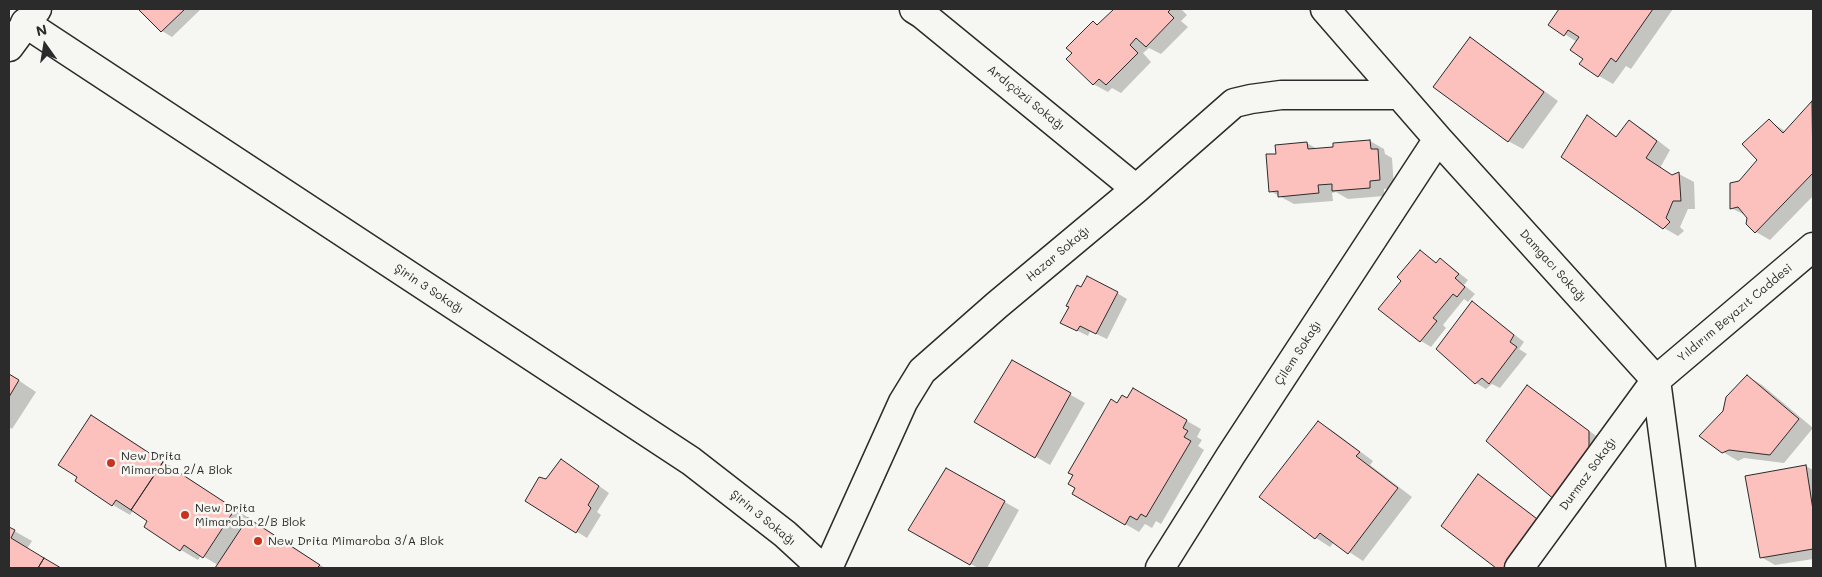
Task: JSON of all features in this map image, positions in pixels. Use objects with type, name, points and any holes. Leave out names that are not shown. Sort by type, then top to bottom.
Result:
[{"type":"street","name":"Ardıçözü Sokağı","points":[[914,9],[1136,190]]},
{"type":"street","name":"Damgacı Sokağı","points":[[1325,9],[1438,139],[1656,380]]},
{"type":"street","points":[[9,47],[31,16]]},
{"type":"street","name":"Şirin 3 Sokağı","points":[[31,16],[691,461],[785,534],[822,568]]},
{"type":"street","name":"Hazar Sokağı","points":[[828,568],[903,402],[922,371],[1136,190],[1234,103],[1281,95],[1400,94]]},
{"type":"street","name":"Çilem Sokağı","points":[[1160,568],[1230,455],[1438,139]]},
{"type":"street","name":"Yıldırım Beyazıt Caddesi","points":[[1656,380],[1813,247]]},
{"type":"street","points":[[1656,380],[1681,568]]},
{"type":"street","name":"Durmaz Sokağı","points":[[1519,568],[1656,380]]},
{"type":"building","points":[[138,9],[185,9],[161,32]]},
{"type":"building","points":[[1114,9],[1171,9],[1168,12],[1174,18],[1146,47],[1136,38],[1130,45],[1138,53],[1106,85],[1099,79],[1093,85],[1066,59],[1072,53],[1066,48],[1093,21],[1097,25]]},
{"type":"building","points":[[1559,9],[1653,9],[1616,62],[1611,58],[1598,77],[1579,64],[1583,59],[1570,50],[1579,37],[1568,30],[1564,36],[1548,25]]},
{"type":"building","points":[[1470,37],[1544,92],[1508,142],[1433,87]]},
{"type":"building","points":[[1812,101],[1813,173],[1755,233],[1746,224],[1747,218],[1738,207],[1730,209],[1730,183],[1739,181],[1757,160],[1742,144],[1769,119],[1783,133]]},
{"type":"building","points":[[1587,115],[1616,137],[1629,120],[1657,141],[1646,158],[1672,175],[1679,172],[1681,201],[1673,201],[1666,218],[1670,222],[1663,229],[1561,157]]},
{"type":"building","points":[[1370,140],[1371,149],[1378,149],[1380,180],[1370,181],[1370,188],[1332,191],[1332,184],[1318,185],[1319,193],[1278,197],[1278,191],[1269,192],[1266,154],[1276,154],[1275,145],[1307,142],[1308,149],[1333,147],[1333,143]]},
{"type":"building","points":[[1420,250],[1436,263],[1440,258],[1459,274],[1455,278],[1465,287],[1457,297],[1453,294],[1433,318],[1437,321],[1420,342],[1378,309],[1401,281],[1397,277]]},
{"type":"building","points":[[1087,276],[1118,292],[1096,334],[1080,326],[1077,331],[1060,323],[1069,307],[1066,306],[1077,285],[1081,287]]},
{"type":"building","points":[[1472,301],[1514,335],[1510,342],[1517,347],[1489,384],[1482,378],[1475,384],[1436,349]]},
{"type":"building","points":[[1012,360],[1071,393],[1035,458],[974,422]]},
{"type":"building","points":[[9,374],[19,380],[9,397]]},
{"type":"building","points":[[1747,375],[1799,419],[1770,455],[1729,450],[1722,453],[1699,436],[1723,411],[1726,397]]},
{"type":"building","points":[[1527,385],[1589,431],[1589,468],[1563,507],[1486,441]]},
{"type":"building","points":[[1133,388],[1187,420],[1183,428],[1188,431],[1184,437],[1191,441],[1146,517],[1141,514],[1137,520],[1130,516],[1125,525],[1072,494],[1075,488],[1068,484],[1073,475],[1068,473],[1111,399],[1117,403],[1122,395],[1127,398]]},
{"type":"building","name":"New Drita Mimaroba 2/A Blok","points":[[91,415],[163,462],[131,510],[116,500],[112,506],[75,481],[77,477],[58,465]]},
{"type":"building","points":[[1318,421],[1360,452],[1356,456],[1398,488],[1348,554],[1320,533],[1315,539],[1259,497]]},
{"type":"building","points":[[561,459],[599,486],[588,505],[591,508],[576,533],[525,501],[539,477],[546,479]]},
{"type":"building","name":"New Drita Mimaroba 2/B Blok","points":[[163,462],[235,509],[203,558],[184,545],[180,551],[144,527],[147,521],[131,510]]},
{"type":"building","points":[[1806,465],[1813,510],[1813,549],[1760,558],[1745,476]]},
{"type":"building","points":[[946,468],[1005,501],[970,565],[908,530]]},
{"type":"building","points":[[1478,474],[1545,525],[1511,568],[1496,568],[1441,526]]},
{"type":"building","name":"New Drita Mimaroba 3/A Blok","points":[[248,518],[320,565],[317,568],[215,568]]},
{"type":"building","points":[[9,527],[15,530],[11,538],[44,558],[38,568],[9,568]]},
{"type":"building","points":[[44,558],[61,568],[38,568]]},
{"type":"place","name":"New Drita Mimaroba 2/A Blok","points":[[111,463]]},
{"type":"place","name":"New Drita Mimaroba 2/B Blok","points":[[185,515]]},
{"type":"place","name":"New Drita Mimaroba 3/A Blok","points":[[258,541]]}]
